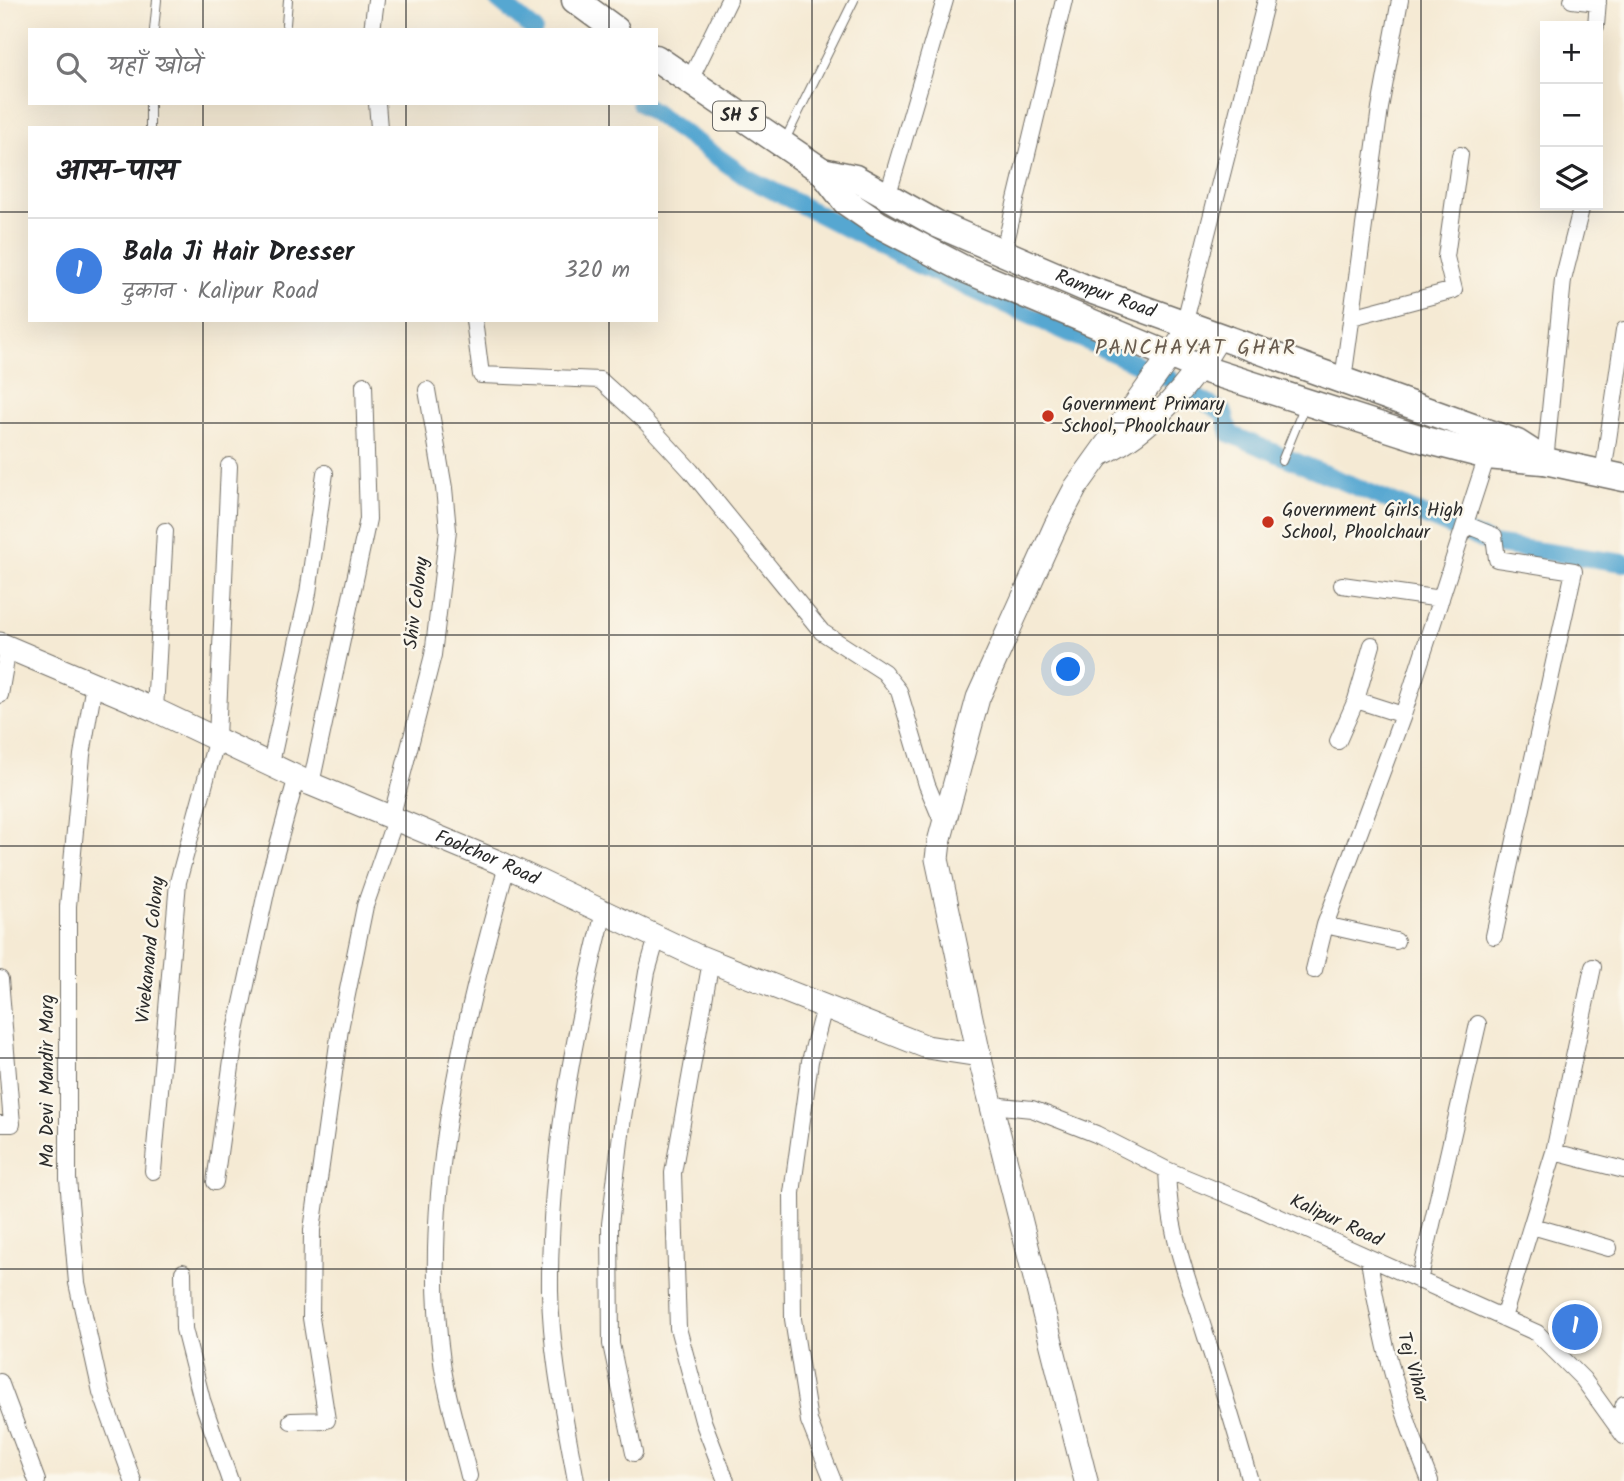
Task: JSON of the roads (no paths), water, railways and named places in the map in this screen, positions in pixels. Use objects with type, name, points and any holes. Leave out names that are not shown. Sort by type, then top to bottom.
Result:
[{"type":"main road","points":[[575,0],[613,28]]},
{"type":"main road","name":"Rampur Road","points":[[658,59],[822,171],[855,178],[888,194],[937,224],[1003,254],[1218,338],[1517,443],[1545,461],[1614,476]]},
{"type":"main road","points":[[822,171],[846,202],[878,224],[964,269],[1200,368],[1307,400],[1425,440],[1487,456],[1545,461]]},
{"type":"main road","points":[[1086,1481],[979,1055],[937,859],[978,698],[1056,525],[1076,487],[1187,326]]},
{"type":"main road","points":[[1100,454],[1125,442],[1171,400],[1200,368],[1218,338]]},
{"type":"main road","name":"Foolchor Road","points":[[4,646],[155,710],[393,819],[507,866],[711,961],[927,1047],[979,1055]]},
{"type":"street","points":[[372,28],[376,0]]},
{"type":"street","points":[[689,82],[729,0]]},
{"type":"street","points":[[888,194],[945,0]]},
{"type":"street","points":[[1003,254],[1063,0]]},
{"type":"street","points":[[1187,326],[1266,0]]},
{"type":"street","points":[[1343,380],[1380,108],[1400,0]]},
{"type":"street","points":[[1572,0],[1598,1],[1596,21]]},
{"type":"street","points":[[377,105],[379,126]]},
{"type":"street","points":[[1352,317],[1454,290],[1446,257],[1460,155]]},
{"type":"street","points":[[1545,461],[1563,281],[1581,210]]},
{"type":"street","points":[[474,322],[481,375],[600,380],[643,419],[691,471],[822,632],[884,672],[898,691],[927,785],[944,826]]},
{"type":"street","points":[[1614,476],[1624,330]]},
{"type":"street","points":[[215,1182],[236,1031],[270,874],[304,780],[368,519],[364,385]]},
{"type":"street","name":"Shiv Colony","points":[[291,1420],[327,1420],[311,1318],[312,1230],[340,1029],[365,906],[393,819],[433,655],[448,530],[444,488],[427,390]]},
{"type":"street","points":[[1314,970],[1325,925],[1403,715],[1465,532],[1487,456]]},
{"type":"street","name":"Vivekanand Colony","points":[[153,1171],[178,882],[217,738],[229,466]]},
{"type":"street","points":[[271,763],[308,593],[325,472]]},
{"type":"street","points":[[155,710],[165,531]]},
{"type":"street","points":[[1465,532],[1494,536],[1497,559],[1574,571],[1494,936]]},
{"type":"street","points":[[1342,585],[1441,599]]},
{"type":"street","points":[[1338,741],[1356,700],[1372,645]]},
{"type":"street","points":[[0,695],[4,646]]},
{"type":"street","name":"Ma Devi Mandir Marg","points":[[94,684],[82,754],[68,906],[68,1179],[77,1283],[102,1392],[131,1477]]},
{"type":"street","points":[[1356,700],[1403,715]]},
{"type":"street","points":[[469,1476],[442,1364],[436,1287],[441,1176],[458,1060],[475,981],[507,866]]},
{"type":"street","points":[[576,1481],[559,1386],[550,1293],[554,1185],[570,1067],[604,912]]},
{"type":"street","points":[[1325,925],[1396,941]]},
{"type":"street","points":[[634,1453],[611,1344],[610,1224],[623,1116],[647,972],[657,937]]},
{"type":"street","points":[[711,961],[673,1174],[678,1328],[703,1421],[726,1481]]},
{"type":"street","points":[[1503,1318],[1554,1152],[1593,967]]},
{"type":"street","points":[[0,979],[12,1124],[0,1124]]},
{"type":"street","points":[[824,1007],[810,1061],[792,1193],[793,1319],[809,1421],[833,1481]]},
{"type":"street","points":[[1419,1281],[1478,1024]]},
{"type":"street","name":"Kalipur Road","points":[[991,1105],[1032,1109],[1096,1134],[1167,1170],[1245,1202],[1537,1334],[1583,1379],[1620,1431]]},
{"type":"street","points":[[1554,1152],[1624,1170]]},
{"type":"street","points":[[1167,1170],[1169,1213],[1175,1247],[1215,1363],[1250,1481]]},
{"type":"street","points":[[1532,1226],[1609,1248]]},
{"type":"street","name":"Tej Vihar","points":[[1370,1260],[1379,1329],[1405,1419],[1430,1481]]},
{"type":"street","points":[[183,1272],[184,1329],[202,1400],[230,1481]]},
{"type":"street","points":[[0,1382],[37,1481]]},
{"type":"street","points":[[1620,1431],[1624,1404]]},
{"type":"lane","points":[[154,28],[157,0]]},
{"type":"lane","points":[[286,24],[288,0]]},
{"type":"lane","points":[[783,145],[854,0]]},
{"type":"lane","points":[[150,105],[150,126]]},
{"type":"lane","points":[[1282,461],[1307,400]]},
{"type":"waterway","points":[[498,0],[532,28]]},
{"type":"waterway","points":[[643,105],[746,177],[916,264],[1170,379]]},
{"type":"waterway","points":[[1187,392],[1224,413],[1230,434],[1492,544],[1624,563]]},
{"type":"place","name":"Government Primary School, Phoolchaur","points":[[1048,416]]},
{"type":"place","name":"Government Girls High School, Phoolchaur","points":[[1268,522]]},
{"type":"place","name":"Bala Ji Hair Dresser","points":[[1575,1327]]},
{"type":"district","name":"PANCHAYAT GHAR","points":[[1196,348]]}]
